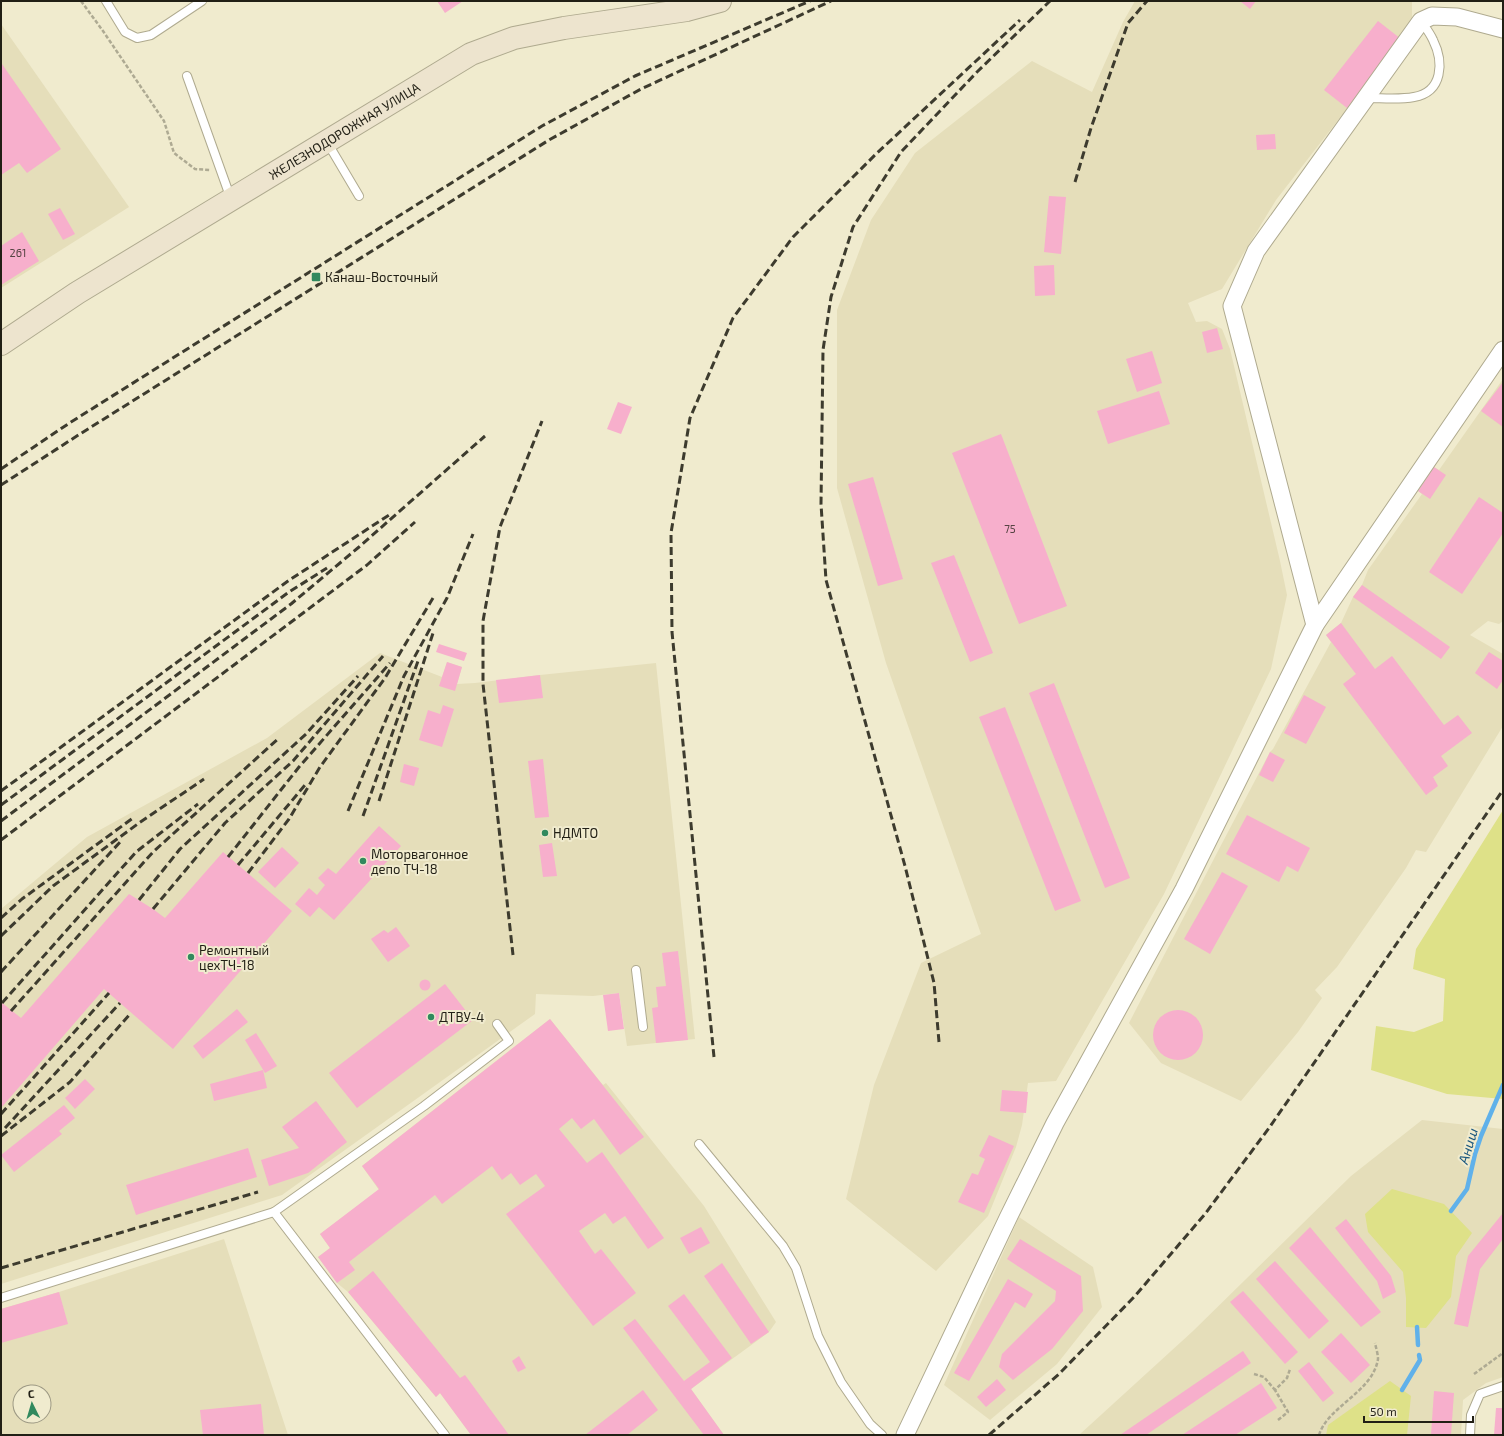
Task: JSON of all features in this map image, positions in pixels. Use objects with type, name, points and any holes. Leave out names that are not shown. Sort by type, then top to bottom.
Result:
[{"type":"street","name":"ЖЕЛЕЗНОДОРОЖНАЯ УЛИЦА","points":[[1,344],[77,293],[471,54],[514,38],[564,28],[687,10],[720,1]]},
{"type":"street","points":[[1315,625],[1232,306],[1256,251],[1421,21],[1432,16],[1457,17],[1503,29]]},
{"type":"street","points":[[905,1435],[1055,1123],[1184,889],[1315,625],[1503,350]]},
{"type":"lane","points":[[106,1],[125,32],[137,38],[151,35],[202,1]]},
{"type":"lane","points":[[1366,98],[1413,97],[1425,93],[1434,86],[1439,75],[1439,58],[1433,40],[1421,21]]},
{"type":"lane","points":[[187,76],[232,200]]},
{"type":"lane","points":[[327,142],[359,196]]},
{"type":"lane","points":[[636,970],[643,1026]]},
{"type":"lane","points":[[1,1298],[274,1212],[424,1106],[509,1041],[497,1024]]},
{"type":"lane","points":[[700,1144],[783,1246],[796,1268],[818,1336],[841,1382],[870,1424],[882,1435]]},
{"type":"lane","points":[[274,1212],[445,1435]]},
{"type":"lane","points":[[1470,1435],[1471,1415],[1480,1394],[1503,1386]]},
{"type":"path","points":[[81,1],[164,121],[174,153],[195,169],[222,171]]},
{"type":"path","points":[[1319,1435],[1320,1430],[1330,1417],[1357,1393],[1373,1373],[1378,1358],[1375,1343]]},
{"type":"path","points":[[1474,1374],[1503,1353]]},
{"type":"path","points":[[1275,1390],[1287,1378],[1290,1369]]},
{"type":"path","points":[[1254,1374],[1264,1378],[1275,1390],[1288,1412],[1278,1420]]},
{"type":"shaded area","points":[[1135,1],[1412,1],[1412,20],[1401,39],[1276,200],[1222,289],[1188,303],[1196,322],[1207,321],[1222,329],[1230,349],[1280,561],[1287,595],[1271,669],[1164,894],[1056,1081],[1028,1083],[1022,1125],[1016,1147],[988,1216],[936,1271],[846,1199],[874,1085],[921,963],[981,934],[886,663],[837,488],[837,310],[871,220],[915,153],[1032,61],[1092,92],[1123,22]]},
{"type":"shaded area","points":[[1,24],[129,207],[1,288]]},
{"type":"shaded area","points":[[1503,379],[1503,621],[1499,624],[1488,621],[1470,635],[1503,654],[1503,726],[1426,852],[1416,850],[1406,868],[1337,967],[1315,990],[1322,998],[1298,1032],[1241,1101],[1161,1063],[1129,1023],[1270,752],[1331,642],[1326,635],[1341,623],[1353,597],[1362,585],[1368,570],[1422,494],[1418,491],[1434,467],[1439,470]]},
{"type":"shaded area","points":[[380,653],[442,677],[447,662],[462,667],[457,684],[656,663],[695,1039],[627,1046],[619,993],[593,996],[536,994],[535,1014],[282,1195],[1,1284],[1,909],[87,837],[267,738]]},
{"type":"shaded area","points":[[550,1019],[603,1085],[606,1083],[704,1206],[776,1322],[769,1332],[691,1389],[724,1435],[471,1435],[440,1393],[436,1397],[348,1292],[337,1283],[318,1257],[330,1248],[320,1234],[379,1190],[362,1166]]},
{"type":"shaded area","points":[[1422,1120],[1503,1129],[1503,1377],[1486,1383],[1463,1400],[1461,1435],[1079,1435],[1193,1331],[1351,1176]]},
{"type":"shaded area","points":[[1019,1217],[1093,1267],[1102,1307],[1057,1364],[990,1420],[944,1385]]},
{"type":"shaded area","points":[[224,1239],[288,1435],[1,1435],[1,1309]]},
{"type":"green space","points":[[1503,810],[1503,1099],[1447,1094],[1371,1070],[1376,1026],[1414,1032],[1443,1021],[1445,979],[1413,969],[1416,949]]},
{"type":"green space","points":[[1392,1189],[1444,1204],[1472,1233],[1456,1256],[1451,1297],[1426,1328],[1406,1327],[1406,1298],[1403,1272],[1368,1232],[1365,1214]]},
{"type":"green space","points":[[1390,1381],[1411,1396],[1407,1435],[1326,1435],[1328,1425]]},
{"type":"building","points":[[437,1],[463,1],[445,13]]},
{"type":"building","points":[[1240,1],[1256,1],[1250,9]]},
{"type":"building","points":[[1378,21],[1401,39],[1347,108],[1324,90]]},
{"type":"building","points":[[2,64],[61,149],[27,173],[19,163],[1,175]]},
{"type":"building","points":[[1275,134],[1276,149],[1257,150],[1256,135]]},
{"type":"building","points":[[1049,196],[1066,197],[1061,254],[1044,252]]},
{"type":"building","points":[[60,208],[75,234],[63,240],[48,214]]},
{"type":"building","points":[[22,232],[39,261],[1,285],[1,246]]},
{"type":"building","points":[[1054,265],[1055,295],[1035,296],[1034,266]]},
{"type":"building","points":[[1217,328],[1223,349],[1207,353],[1202,332]]},
{"type":"building","points":[[1152,351],[1162,383],[1137,392],[1126,359]]},
{"type":"building","points":[[1503,382],[1503,427],[1481,411]]},
{"type":"building","points":[[1159,391],[1170,424],[1108,444],[1097,411]]},
{"type":"building","points":[[618,402],[632,407],[621,434],[607,429]]},
{"type":"building","points":[[1001,434],[1067,606],[1019,624],[952,453]]},
{"type":"building","points":[[1434,467],[1446,475],[1430,499],[1418,491]]},
{"type":"building","points":[[873,477],[903,579],[878,586],[848,484]]},
{"type":"building","points":[[1479,497],[1503,513],[1503,533],[1462,594],[1429,572]]},
{"type":"building","points":[[954,555],[993,653],[970,662],[931,563]]},
{"type":"building","points":[[1362,585],[1450,647],[1441,659],[1353,597]]},
{"type":"building","points":[[1341,623],[1375,669],[1392,656],[1444,725],[1458,715],[1472,733],[1441,756],[1448,766],[1433,777],[1438,786],[1426,795],[1343,684],[1356,674],[1326,635]]},
{"type":"building","points":[[439,644],[467,653],[464,661],[436,652]]},
{"type":"building","points":[[1489,652],[1503,661],[1503,680],[1497,689],[1475,673]]},
{"type":"building","points":[[447,662],[462,667],[455,691],[439,686]]},
{"type":"building","points":[[540,675],[543,698],[499,703],[496,680]]},
{"type":"building","points":[[1054,683],[1130,878],[1105,888],[1029,693]]},
{"type":"building","points":[[1304,695],[1326,707],[1306,744],[1284,733]]},
{"type":"building","points":[[443,705],[454,709],[442,747],[419,740],[428,710],[440,714]]},
{"type":"building","points":[[1005,707],[1081,901],[1055,911],[979,717]]},
{"type":"building","points":[[1270,752],[1285,760],[1273,782],[1259,775]]},
{"type":"building","points":[[543,759],[549,817],[535,818],[528,761]]},
{"type":"building","points":[[404,764],[419,768],[414,786],[400,782]]},
{"type":"building","points":[[1247,815],[1310,848],[1298,872],[1287,866],[1279,882],[1226,854]]},
{"type":"building","points":[[379,826],[401,846],[334,920],[319,907],[310,917],[295,904],[309,888],[317,895],[325,885],[318,878],[328,868],[336,874]]},
{"type":"building","points":[[552,843],[557,876],[543,877],[539,845]]},
{"type":"building","points":[[282,847],[299,863],[275,888],[258,872]]},
{"type":"building","points":[[223,852],[292,911],[173,1049],[104,989],[1,1108],[1,1002],[21,1018],[129,894],[165,918]]},
{"type":"building","points":[[1222,872],[1248,886],[1210,954],[1184,939]]},
{"type":"building","points":[[396,927],[410,946],[388,962],[371,939],[384,930],[388,933]]},
{"type":"building","points":[[678,951],[688,1040],[656,1043],[652,1008],[658,1007],[656,987],[666,986],[662,953]]},
{"type":"building","points":[[423,980],[427,980],[429,981],[429,989],[423,990],[420,987],[420,983]]},
{"type":"building","points":[[445,984],[473,1020],[357,1108],[329,1073]]},
{"type":"building","points":[[619,993],[624,1029],[608,1031],[603,995]]},
{"type":"building","points":[[237,1009],[248,1022],[203,1059],[193,1046]]},
{"type":"building","points":[[1178,1010],[1187,1012],[1196,1017],[1201,1026],[1203,1035],[1201,1044],[1196,1053],[1187,1058],[1178,1060],[1169,1058],[1160,1053],[1155,1044],[1153,1035],[1155,1026],[1160,1017],[1169,1012]]},
{"type":"building","points":[[550,1019],[644,1137],[620,1155],[594,1119],[581,1129],[572,1118],[559,1129],[587,1163],[602,1152],[664,1238],[648,1249],[625,1216],[613,1224],[605,1213],[579,1231],[595,1254],[601,1249],[636,1293],[593,1326],[506,1214],[545,1186],[536,1174],[520,1185],[511,1173],[502,1180],[492,1166],[442,1204],[435,1195],[349,1262],[355,1270],[337,1283],[318,1257],[330,1248],[320,1234],[379,1189],[362,1166]]},
{"type":"building","points":[[256,1033],[277,1066],[265,1073],[245,1040]]},
{"type":"building","points":[[263,1070],[267,1088],[214,1101],[210,1084]]},
{"type":"building","points":[[85,1079],[95,1089],[75,1109],[65,1098]]},
{"type":"building","points":[[1002,1090],[1028,1092],[1026,1113],[1000,1111]]},
{"type":"building","points":[[316,1101],[347,1142],[308,1173],[269,1186],[261,1160],[299,1148],[282,1127]]},
{"type":"building","points":[[64,1105],[75,1118],[59,1131],[62,1134],[14,1172],[1,1155]]},
{"type":"building","points":[[989,1135],[1014,1146],[984,1213],[958,1202],[972,1173],[978,1175],[985,1159],[979,1156]]},
{"type":"building","points":[[248,1148],[257,1177],[136,1215],[126,1185]]},
{"type":"building","points":[[1503,1213],[1503,1239],[1480,1269],[1468,1327],[1454,1324],[1468,1256]]},
{"type":"building","points":[[1346,1219],[1391,1276],[1396,1292],[1383,1299],[1377,1281],[1335,1228]]},
{"type":"building","points":[[701,1227],[710,1243],[689,1254],[680,1238]]},
{"type":"building","points":[[1310,1227],[1381,1312],[1361,1327],[1289,1248]]},
{"type":"building","points":[[1020,1239],[1081,1276],[1083,1311],[1052,1349],[1013,1380],[999,1367],[1002,1354],[1055,1301],[1056,1291],[1007,1259]]},
{"type":"building","points":[[1275,1261],[1329,1321],[1309,1339],[1256,1279]]},
{"type":"building","points":[[722,1263],[769,1332],[751,1344],[704,1276]]},
{"type":"building","points":[[373,1271],[460,1378],[465,1375],[509,1435],[471,1435],[440,1393],[436,1397],[348,1292]]},
{"type":"building","points":[[1008,1279],[1033,1294],[1025,1308],[1015,1302],[969,1381],[954,1373]]},
{"type":"building","points":[[1243,1291],[1298,1352],[1285,1364],[1230,1302]]},
{"type":"building","points":[[59,1292],[68,1324],[1,1343],[1,1309]]},
{"type":"building","points":[[684,1294],[732,1358],[691,1389],[724,1435],[704,1435],[623,1328],[635,1319],[684,1381],[710,1362],[668,1306]]},
{"type":"building","points":[[1341,1333],[1370,1365],[1351,1383],[1321,1352]]},
{"type":"building","points":[[1243,1351],[1251,1363],[1146,1435],[1120,1435]]},
{"type":"building","points":[[519,1356],[526,1368],[518,1372],[512,1361]]},
{"type":"building","points":[[1309,1362],[1334,1393],[1323,1402],[1298,1371]]},
{"type":"building","points":[[997,1379],[1006,1390],[986,1407],[977,1397]]},
{"type":"building","points":[[1261,1383],[1277,1408],[1235,1435],[1182,1435]]},
{"type":"building","points":[[643,1390],[658,1410],[627,1435],[585,1435]]},
{"type":"building","points":[[1434,1391],[1454,1393],[1451,1435],[1431,1435]]},
{"type":"building","points":[[261,1404],[264,1435],[203,1435],[200,1410]]},
{"type":"building","points":[[1496,1408],[1503,1408],[1503,1435],[1494,1435]]},
{"type":"waterway","name":"Аниш","points":[[1451,1211],[1467,1189],[1475,1154],[1481,1136],[1503,1085]]},
{"type":"waterway","name":"Аниш","points":[[1417,1327],[1418,1345]]},
{"type":"waterway","name":"Аниш","points":[[1402,1390],[1420,1360],[1419,1355]]},
{"type":"railway","points":[[1,469],[71,422],[542,126],[635,76],[810,1]]},
{"type":"railway","points":[[1,485],[549,140],[641,89],[831,1]]},
{"type":"railway","points":[[939,1042],[934,983],[905,866],[826,580],[821,504],[823,350],[831,297],[853,227],[901,152],[977,72],[1050,1]]},
{"type":"railway","points":[[1075,182],[1091,128],[1128,23],[1147,1]]},
{"type":"railway","points":[[714,1057],[672,632],[671,533],[690,418],[733,318],[793,237],[876,154],[1020,20]]},
{"type":"railway","points":[[513,955],[483,684],[483,621],[500,527],[542,421]]},
{"type":"railway","points":[[1,821],[291,604],[359,547],[485,436]]},
{"type":"railway","points":[[1,791],[288,581],[389,515]]},
{"type":"railway","points":[[1,840],[367,565],[415,522]]},
{"type":"railway","points":[[348,811],[404,676],[447,598],[473,534]]},
{"type":"railway","points":[[1,805],[289,592],[327,568]]},
{"type":"railway","points":[[248,873],[289,819],[320,767],[385,678],[433,598]]},
{"type":"railway","points":[[379,801],[434,630]]},
{"type":"railway","points":[[153,909],[225,823],[293,761],[383,656]]},
{"type":"railway","points":[[363,816],[418,661]]},
{"type":"railway","points":[[228,857],[299,767],[390,663]]},
{"type":"railway","points":[[139,900],[180,849],[306,734],[358,676]]},
{"type":"railway","points":[[11,1011],[153,852],[279,738]]},
{"type":"railway","points":[[1,936],[53,886],[139,823],[204,779]]},
{"type":"railway","points":[[238,865],[305,785]]},
{"type":"railway","points":[[989,1435],[1059,1374],[1135,1296],[1205,1214],[1269,1128],[1503,790]]},
{"type":"railway","points":[[2,1003],[136,852],[198,804]]},
{"type":"railway","points":[[1,918],[22,899],[133,818]]},
{"type":"railway","points":[[1,972],[121,841]]},
{"type":"railway","points":[[1,1114],[109,993]]},
{"type":"railway","points":[[5,1128],[120,1003]]},
{"type":"railway","points":[[1,1136],[70,1082],[131,1013]]},
{"type":"railway","points":[[1,1268],[258,1192]]},
{"type":"place","name":"Канаш-Восточный","points":[[316,277]]},
{"type":"place","name":"НДМТО","points":[[545,833]]},
{"type":"place","name":"Моторвагонное депо ТЧ-18","points":[[363,861]]},
{"type":"place","name":"Ремонтный цехТЧ-18","points":[[191,957]]},
{"type":"place","name":"ДТВУ-4","points":[[431,1017]]}]
